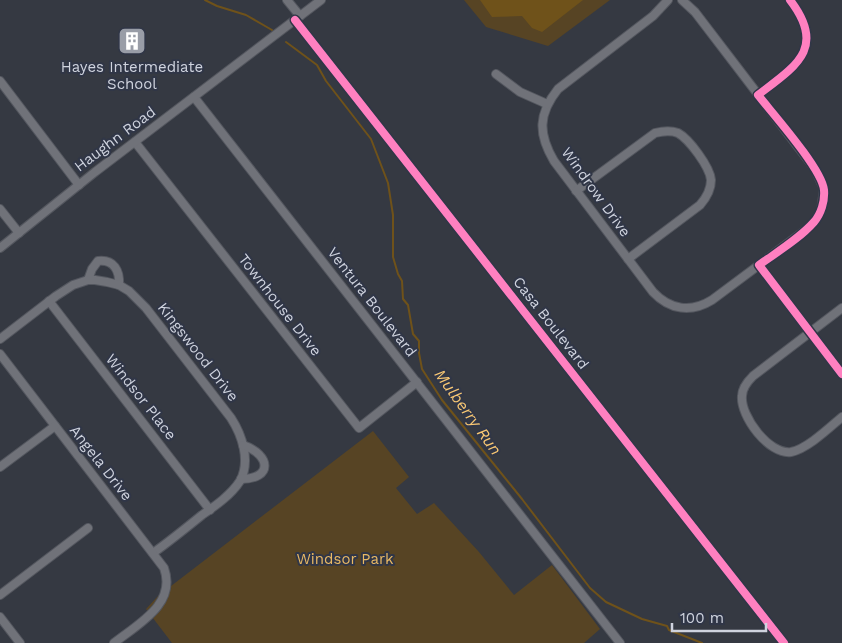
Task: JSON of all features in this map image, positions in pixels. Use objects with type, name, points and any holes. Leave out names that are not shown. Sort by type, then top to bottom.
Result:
[{"type":"street","name":"Casa Boulevard","points":[[287,0],[298,18],[784,643]]},
{"type":"street","name":"Haughn Road","points":[[0,248],[79,185],[321,0]]},
{"type":"street","name":"Windrow Drive","points":[[668,0],[653,16],[565,82],[547,104],[542,124],[548,150],[576,191],[660,300],[681,309],[703,306],[808,229],[821,211],[824,189],[815,169],[695,12],[682,0]]},
{"type":"street","points":[[758,95],[790,71],[804,53],[807,43],[807,31],[801,16],[790,0]]},
{"type":"street","points":[[496,74],[520,92],[547,104]]},
{"type":"street","points":[[0,81],[79,185]]},
{"type":"street","name":"Ventura Boulevard","points":[[194,97],[620,643]]},
{"type":"street","points":[[576,191],[649,136],[662,131],[671,131],[683,137],[700,158],[711,178],[709,193],[705,199],[700,205],[628,259]]},
{"type":"street","name":"Townhouse Drive","points":[[135,142],[359,428],[417,382]]},
{"type":"street","points":[[0,209],[19,233]]},
{"type":"street","name":"Kingswood Drive","points":[[119,285],[120,279],[114,266],[106,261],[98,262],[94,265],[88,280],[119,285],[129,291],[146,308],[231,418],[243,445],[244,460],[241,479]]},
{"type":"street","points":[[759,265],[842,374]]},
{"type":"street","points":[[0,339],[67,288],[88,280]]},
{"type":"street","name":"Windsor Place","points":[[49,301],[210,510]]},
{"type":"street","points":[[842,308],[748,382],[742,395],[743,410],[766,442],[777,450],[784,452],[791,452],[805,446],[842,417]]},
{"type":"street","name":"Angela Drive","points":[[0,354],[164,568],[167,589],[161,604],[114,643]]},
{"type":"street","points":[[0,467],[55,426]]},
{"type":"street","points":[[153,553],[224,499],[241,479],[250,479],[263,471],[265,463],[258,453],[243,445]]},
{"type":"street","points":[[0,596],[88,528]]},
{"type":"street","points":[[0,617],[20,643]]},
{"type":"green space","points":[[464,0],[610,0],[548,46],[486,27]]},
{"type":"green space","name":"Windsor Park","points":[[373,431],[409,477],[396,488],[417,514],[434,503],[479,552],[514,595],[552,565],[600,629],[584,643],[172,643],[146,609],[158,596]]},
{"type":"shaded area","points":[[480,0],[583,0],[542,32],[532,28],[522,16],[492,17]]},
{"type":"waterway","name":"Mulberry Run","points":[[205,0],[217,6],[246,15],[272,30]]},
{"type":"waterway","name":"Mulberry Run","points":[[286,42],[317,65],[326,81],[371,139],[388,183],[393,215],[393,257],[402,281],[403,299],[408,305],[413,334],[419,341],[422,369],[442,400],[522,499],[590,588],[606,602],[642,619],[667,626],[669,630],[702,643]]},
{"type":"cycle path","points":[[790,0],[801,17],[806,31],[806,44],[802,55],[795,65],[758,95],[815,169],[824,190],[824,199],[819,215],[814,222],[788,245],[759,265],[842,374]]},
{"type":"cycle path","points":[[295,20],[784,643]]},
{"type":"place","name":"Hayes Intermediate School","points":[[132,41]]}]
